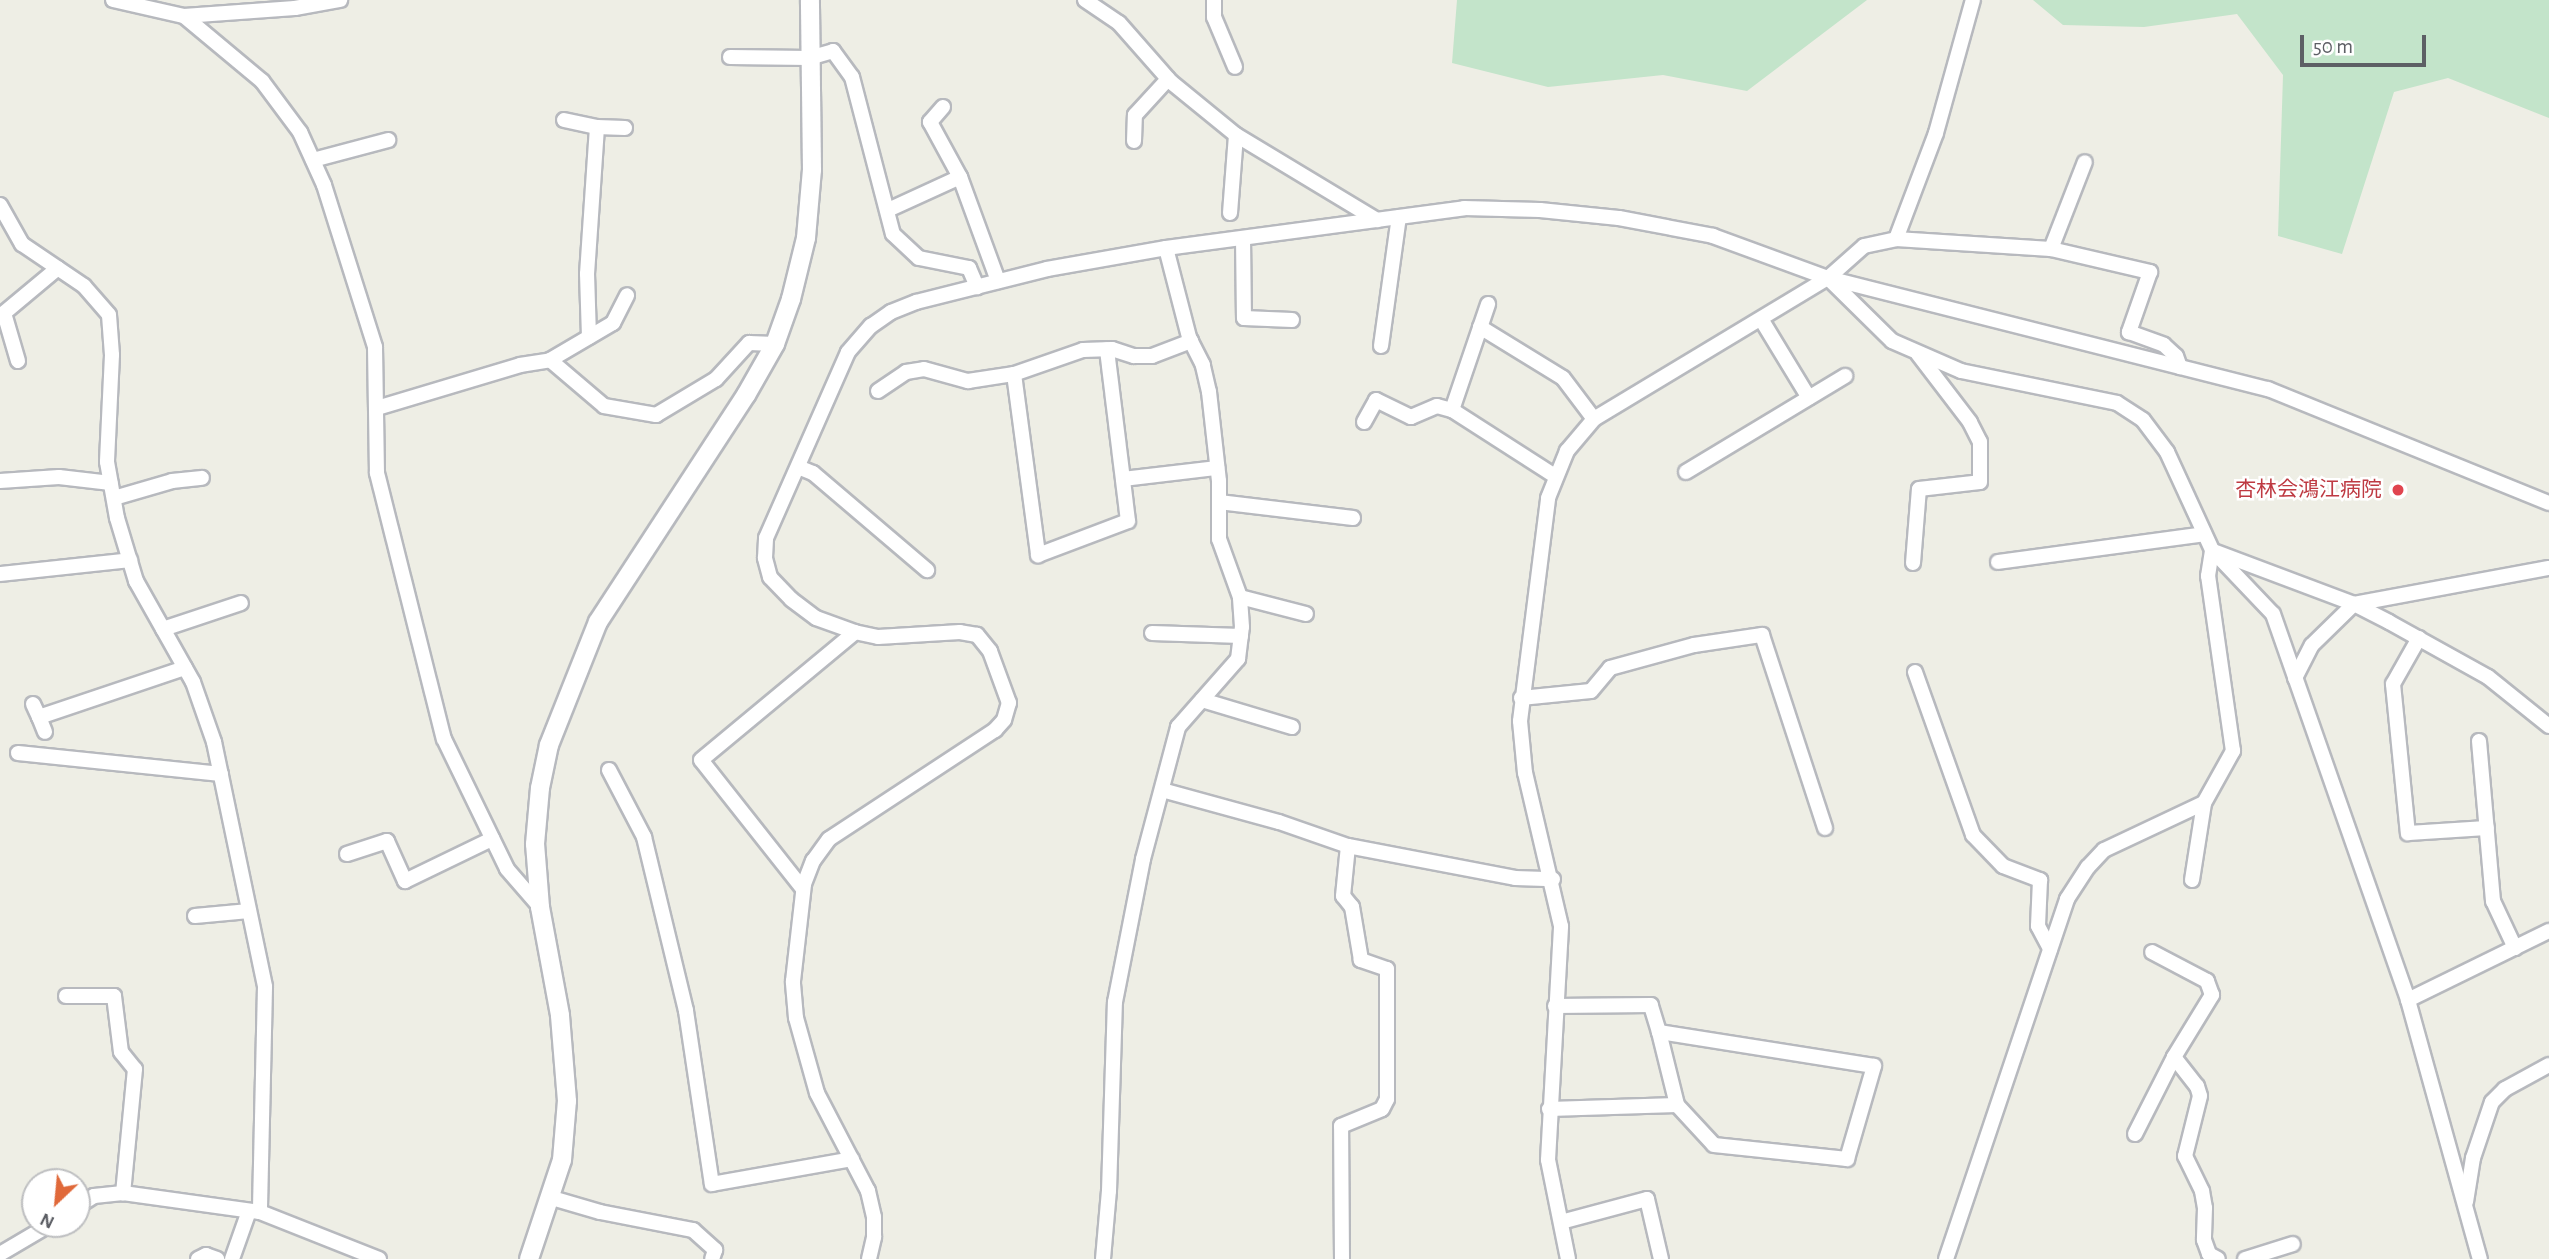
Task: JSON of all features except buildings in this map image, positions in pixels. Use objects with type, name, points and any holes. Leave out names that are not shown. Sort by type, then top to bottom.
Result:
[{"type":"street","points":[[113,0],[184,16],[295,8],[340,0]]},
{"type":"street","points":[[530,1259],[552,1198],[562,1160],[567,1101],[560,1015],[540,907],[535,844],[540,788],[549,745],[598,621],[722,435],[775,344],[791,299],[806,238],[811,170],[810,0]]},
{"type":"street","points":[[1085,0],[1119,23],[1168,79],[1236,135],[1377,220]]},
{"type":"street","points":[[1214,0],[1214,17],[1235,67]]},
{"type":"street","points":[[1896,239],[1936,133],[1973,0]]},
{"type":"street","points":[[184,16],[262,81],[300,132],[313,160],[344,241],[375,347],[377,473],[444,739],[507,869],[540,907]]},
{"type":"street","points":[[730,57],[809,58],[833,51],[852,77],[893,234],[919,258],[969,268],[977,287]]},
{"type":"street","points":[[1134,141],[1135,115],[1168,79]]},
{"type":"street","points":[[943,107],[930,122],[960,177],[998,281]]},
{"type":"street","points":[[564,120],[597,127],[625,128]]},
{"type":"street","points":[[589,337],[587,274],[597,127]]},
{"type":"street","points":[[1230,213],[1236,135]]},
{"type":"street","points":[[313,160],[388,140]]},
{"type":"street","points":[[2051,249],[2085,162]]},
{"type":"street","points":[[888,210],[960,177]]},
{"type":"street","points":[[0,205],[22,244],[84,286],[109,315],[112,355],[107,462],[114,498],[136,581],[185,668],[214,742],[265,987],[254,1212],[232,1259]]},
{"type":"street","points":[[869,1259],[874,1217],[868,1191],[817,1093],[796,1018],[793,981],[803,889],[813,861],[830,839],[995,730],[1004,720],[1009,703],[990,651],[977,635],[960,632],[878,637],[855,632],[816,618],[791,599],[770,577],[765,558],[766,538],[848,352],[871,326],[891,312],[916,302],[1047,269],[1166,248],[1464,208],[1540,210],[1619,218],[1713,236],[1828,278],[2269,389],[2549,503]]},
{"type":"street","points":[[1381,346],[1399,217]]},
{"type":"street","points":[[1243,238],[1244,317],[1292,320]]},
{"type":"street","points":[[1568,1259],[1548,1160],[1561,926],[1553,879],[1525,773],[1520,721],[1548,498],[1567,451],[1594,419],[1828,278],[1864,246],[1896,239],[2051,249],[2150,272],[2129,332],[2164,345],[2176,356],[2180,367]]},
{"type":"street","points":[[1103,1259],[1109,1191],[1115,1002],[1143,859],[1178,727],[1238,659],[1241,636],[1240,597],[1219,539],[1217,468],[1203,365],[1191,341],[1166,248]]},
{"type":"street","points":[[18,361],[4,313],[58,268]]},
{"type":"street","points":[[1828,278],[1892,341],[1961,371],[2118,403],[2143,420],[2167,452],[2212,550],[2273,614],[2409,1000],[2480,1259]]},
{"type":"street","points":[[376,408],[520,365],[550,360],[613,323],[627,295]]},
{"type":"street","points":[[1452,410],[1488,304]]},
{"type":"street","points":[[1761,318],[1809,398]]},
{"type":"street","points":[[1480,327],[1563,378],[1594,419]]},
{"type":"street","points":[[878,391],[906,372],[923,369],[968,381],[1014,374],[1083,350],[1107,349],[1134,356],[1152,356],[1191,341]]},
{"type":"street","points":[[550,360],[604,406],[656,415],[716,379],[749,343],[775,344]]},
{"type":"street","points":[[1014,374],[1038,555],[1128,520],[1107,349]]},
{"type":"street","points":[[1913,563],[1919,489],[1980,482],[1980,442],[1970,422],[1917,353]]},
{"type":"street","points":[[1686,472],[1845,376]]},
{"type":"street","points":[[1364,422],[1376,400],[1411,417],[1437,406],[1452,410],[1555,476]]},
{"type":"street","points":[[798,467],[813,473],[927,570]]},
{"type":"street","points":[[1123,479],[1217,468]]},
{"type":"street","points":[[0,481],[59,477],[111,483]]},
{"type":"street","points":[[114,498],[172,481],[202,478]]},
{"type":"street","points":[[1219,502],[1353,518]]},
{"type":"street","points":[[1998,562],[2204,534]]},
{"type":"street","points":[[2212,550],[2354,604],[2488,677],[2549,726]]},
{"type":"street","points":[[2192,880],[2204,803],[2233,751],[2208,576],[2212,550]]},
{"type":"street","points":[[0,574],[130,560]]},
{"type":"street","points":[[2295,678],[2312,645],[2354,604],[2549,568]]},
{"type":"street","points":[[1240,597],[1306,614]]},
{"type":"street","points":[[163,629],[240,603]]},
{"type":"street","points":[[803,889],[701,761],[855,632]]},
{"type":"street","points":[[1152,633],[1241,636]]},
{"type":"street","points":[[1521,698],[1591,691],[1611,668],[1694,645],[1762,635],[1825,828]]},
{"type":"street","points":[[2419,638],[2393,684],[2408,833],[2487,828]]},
{"type":"street","points":[[45,732],[36,710],[185,668]]},
{"type":"street","points":[[1915,672],[1973,835],[2003,866],[2040,880],[2038,926],[2050,948]]},
{"type":"street","points":[[1202,700],[1292,727]]},
{"type":"street","points":[[2479,741],[2493,901],[2515,948]]},
{"type":"street","points":[[18,753],[221,774]]},
{"type":"street","points":[[609,770],[644,837],[686,1011],[712,1184],[852,1159]]},
{"type":"street","points":[[1162,790],[1279,822],[1348,846],[1515,878],[1553,879]]},
{"type":"street","points":[[1946,1259],[2067,899],[2088,867],[2104,850],[2204,803]]},
{"type":"street","points":[[347,853],[387,841],[405,881],[492,839]]},
{"type":"street","points":[[1342,1259],[1341,1126],[1382,1109],[1387,1099],[1387,969],[1361,960],[1352,908],[1343,896],[1348,846]]},
{"type":"street","points":[[195,916],[249,911]]},
{"type":"street","points":[[2409,1000],[2549,931]]},
{"type":"street","points":[[2135,1134],[2174,1057],[2212,995],[2207,981],[2152,951]]},
{"type":"street","points":[[66,996],[114,996],[121,1052],[135,1069],[123,1193]]},
{"type":"street","points":[[1556,1006],[1650,1005],[1677,1105],[1714,1145],[1847,1159],[1874,1066],[1659,1032]]},
{"type":"street","points":[[2174,1057],[2197,1086],[2200,1096],[2185,1156],[2202,1191],[2205,1208],[2204,1240],[2210,1257]]},
{"type":"street","points":[[2466,1207],[2473,1158],[2492,1102],[2505,1089],[2549,1065]]},
{"type":"street","points":[[1549,1109],[1677,1105]]},
{"type":"street","points":[[91,1198],[123,1193],[254,1212],[372,1258]]},
{"type":"street","points":[[552,1198],[600,1212],[693,1230],[715,1250],[712,1259]]},
{"type":"street","points":[[1560,1222],[1647,1199],[1661,1259]]},
{"type":"street","points":[[4,1255],[30,1238]]},
{"type":"street","points":[[2245,1259],[2293,1244]]},
{"type":"street","points":[[198,1259],[206,1255],[217,1259]]},
{"type":"green space","points":[[1457,0],[1867,0],[1747,91],[1663,75],[1548,87],[1452,63]]},
{"type":"green space","points":[[2033,0],[2549,0],[2549,118],[2448,78],[2394,92],[2342,254],[2278,236],[2283,75],[2237,14],[2144,27],[2063,25]]},
{"type":"place","name":"杏林会鴻江病院","points":[[2398,490]]}]
